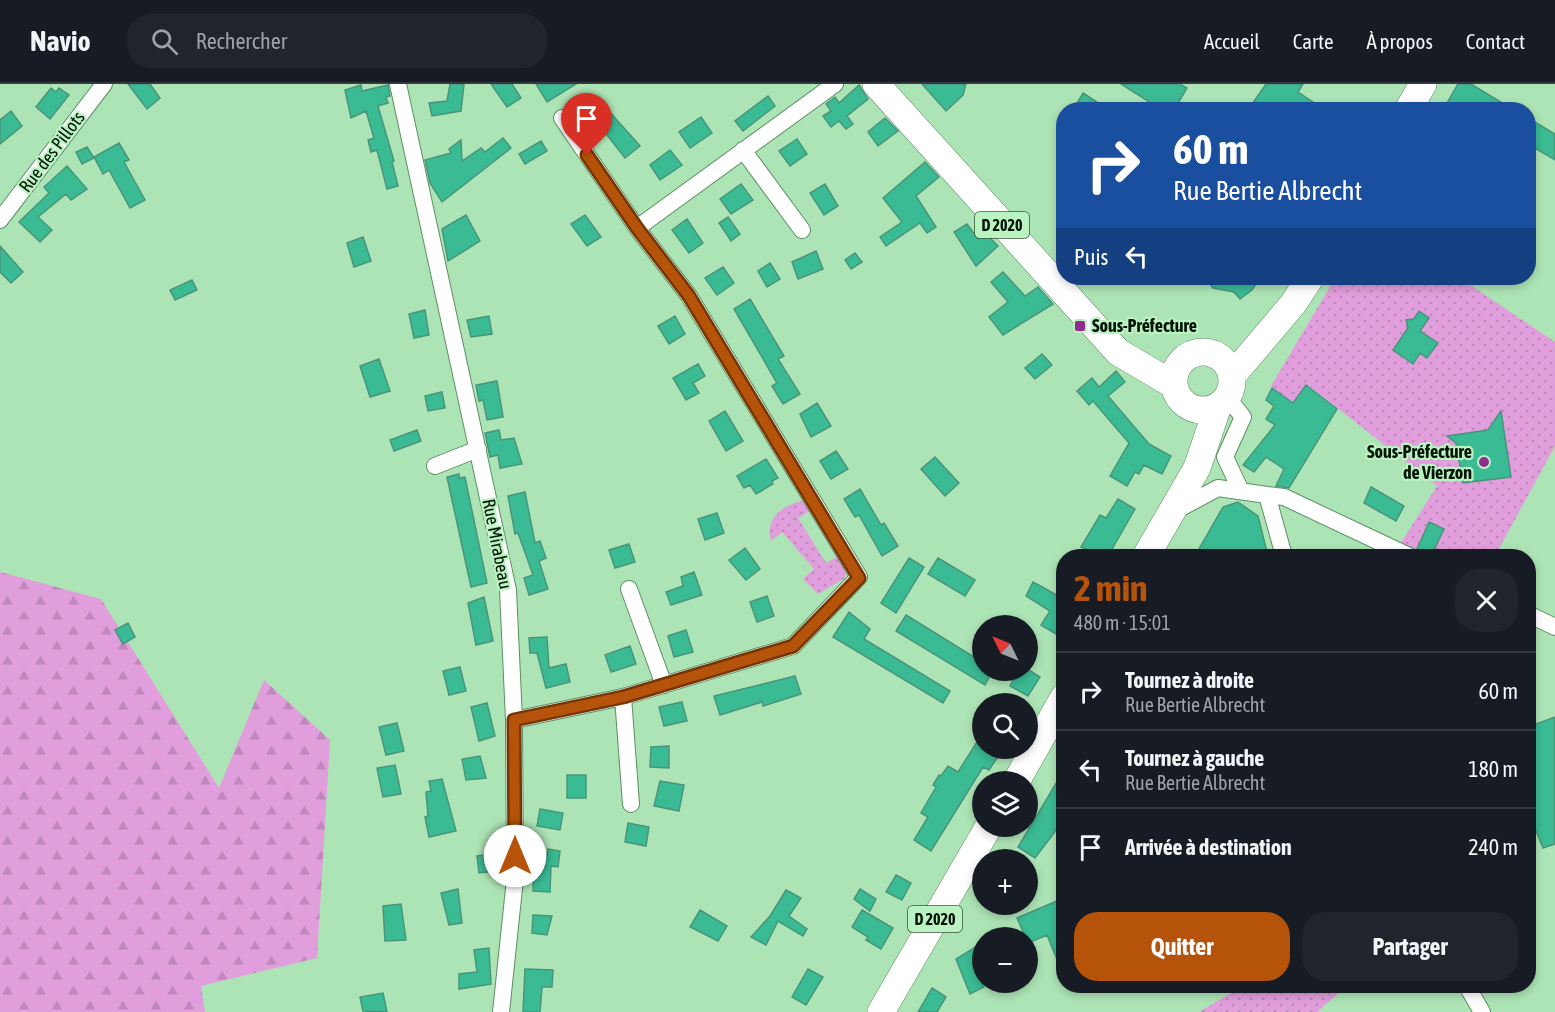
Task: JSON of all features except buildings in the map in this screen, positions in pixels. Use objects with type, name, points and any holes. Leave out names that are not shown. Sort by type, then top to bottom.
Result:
[{"type":"main road","name":"D 2020","points":[[876,84],[1118,352],[1131,362],[1182,384]]},
{"type":"main road","points":[[1413,102],[1423,84]]},
{"type":"main road","points":[[1150,549],[1173,513],[1198,465],[1226,393],[1305,285]]},
{"type":"main road","points":[[1198,465],[1182,384],[1196,353],[1214,354],[1281,317]]},
{"type":"main road","points":[[1182,384],[1203,410],[1226,393],[1228,367],[1214,354]]},
{"type":"main road","points":[[1022,771],[1056,711]]},
{"type":"main road","name":"D 2020","points":[[881,1012],[983,837]]},
{"type":"street","name":"Rue des Pillots","points":[[0,220],[104,84]]},
{"type":"street","name":"Rue Mirabeau","points":[[398,84],[508,590],[514,720],[515,879],[501,1012]]},
{"type":"street","points":[[637,228],[835,84]]},
{"type":"street","points":[[514,720],[623,697],[793,646],[859,578],[689,296],[637,228],[562,118]]},
{"type":"street","points":[[743,150],[801,230]]},
{"type":"street","points":[[1226,393],[1243,417],[1225,457],[1241,491]]},
{"type":"street","points":[[435,466],[478,449]]},
{"type":"street","points":[[1198,465],[1218,488]]},
{"type":"street","points":[[1173,513],[1218,488],[1284,497],[1394,549]]},
{"type":"street","points":[[1267,495],[1282,549]]},
{"type":"street","points":[[629,589],[664,685]]},
{"type":"street","points":[[1536,618],[1555,627]]},
{"type":"street","points":[[623,697],[631,804]]},
{"type":"street","points":[[1471,993],[1482,1012]]},
{"type":"green space","points":[[1331,285],[1470,285],[1555,342],[1555,446],[1499,549],[1397,549],[1437,486],[1308,385],[1292,403],[1271,386]]},
{"type":"green space","points":[[803,501],[812,510],[798,518],[826,563],[839,556],[846,570],[845,578],[818,594],[803,579],[814,569],[782,532],[771,541],[771,526],[777,514],[788,506]]},
{"type":"green space","points":[[0,572],[101,599],[219,788],[264,680],[330,740],[317,958],[201,986],[205,1012],[0,1012]]},
{"type":"green space","points":[[1231,993],[1339,993],[1317,1012],[1199,1012]]},
{"type":"place","name":"Sous-Préfecture","points":[[1080,326]]},
{"type":"place","name":"Sous-Préfecture de Vierzon","points":[[1484,462]]},
{"type":"route","points":[[515,856],[514,720],[623,697],[793,646],[859,578],[689,296],[637,228],[587,155]]}]
